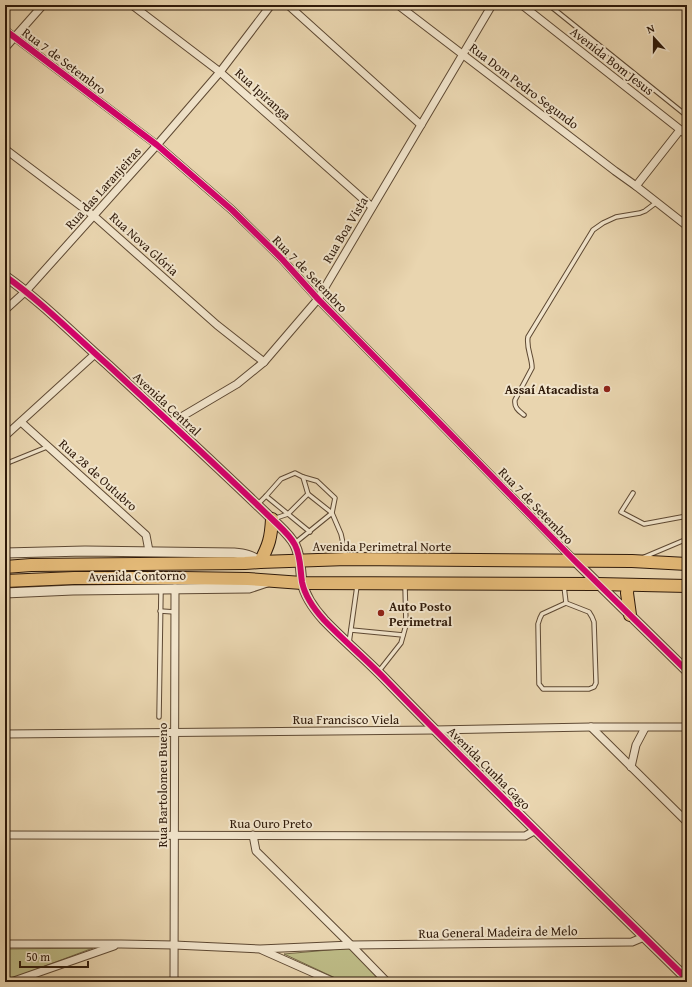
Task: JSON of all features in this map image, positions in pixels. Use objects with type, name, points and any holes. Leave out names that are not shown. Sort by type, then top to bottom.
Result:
[{"type":"highway","points":[[260,562],[272,534],[272,519]]},
{"type":"highway","name":"Avenida Perimetral Norte","points":[[5,567],[31,564],[245,563],[300,560],[632,561],[687,564]]},
{"type":"highway","points":[[5,581],[74,578],[182,578],[248,579],[302,583],[598,584],[687,586]]},
{"type":"highway","points":[[628,585],[627,593],[630,615]]},
{"type":"street","points":[[5,48],[43,5]]},
{"type":"street","name":"Rua Ipiranga","points":[[132,5],[220,72],[372,207]]},
{"type":"street","name":"Rua das Laranjeiras","points":[[5,310],[26,291],[157,146],[220,72],[271,5]]},
{"type":"street","points":[[288,5],[422,125]]},
{"type":"street","name":"Rua Dom Pedro Segundo","points":[[398,5],[687,226]]},
{"type":"street","name":"Rua Boa Vista","points":[[171,423],[237,384],[264,362],[318,299],[492,5]]},
{"type":"street","name":"Avenida Bom Jesus","points":[[522,5],[687,135]]},
{"type":"street","name":"Rua 7 de Setembro","points":[[5,30],[157,146],[232,210],[281,258],[318,299],[575,561]]},
{"type":"street","points":[[636,186],[680,130]]},
{"type":"street","name":"Rua Nova Glória","points":[[5,149],[94,216],[217,325],[264,362]]},
{"type":"street","name":"Avenida Central","points":[[5,276],[26,291],[171,423],[272,519],[294,544],[300,560]]},
{"type":"street","points":[[5,436],[95,354]]},
{"type":"street","name":"Rua 28 de Outubro","points":[[21,422],[146,535],[149,551]]},
{"type":"street","name":"Avenida Contorno","points":[[5,553],[85,551],[234,553],[249,555],[260,562]]},
{"type":"street","name":"Avenida Cunha Gago","points":[[300,560],[300,570],[305,593],[312,606],[324,620],[687,979]]},
{"type":"street","points":[[575,561],[687,671]]},
{"type":"street","name":"Avenida Contorno","points":[[5,593],[161,588],[249,588],[269,581]]},
{"type":"street","name":"Rua Bartolomeu Bueno","points":[[174,982],[175,588]]},
{"type":"street","points":[[591,727],[687,822]]},
{"type":"street","name":"Rua Francisco Viela","points":[[5,734],[687,727]]},
{"type":"street","points":[[631,767],[636,745],[645,728]]},
{"type":"street","name":"Rua Ouro Preto","points":[[5,835],[525,836],[536,830]]},
{"type":"street","points":[[253,835],[256,851],[352,945],[387,982]]},
{"type":"street","name":"Rua General Madeira de Melo","points":[[5,944],[174,945],[260,949],[352,945],[632,942],[644,937]]},
{"type":"street","points":[[11,982],[121,944]]},
{"type":"street","points":[[260,949],[334,982]]},
{"type":"lane","points":[[549,5],[687,116]]},
{"type":"lane","points":[[524,415],[515,407],[514,403],[532,368],[527,343],[528,337],[593,230],[603,222],[616,217],[645,211],[657,202]]},
{"type":"lane","points":[[5,464],[48,446]]},
{"type":"lane","points":[[257,505],[281,479],[295,473],[317,481],[335,498],[332,513],[294,544]]},
{"type":"lane","points":[[303,476],[308,494],[332,513],[342,534],[347,560]]},
{"type":"lane","points":[[633,493],[621,512],[644,524],[687,516]]},
{"type":"lane","points":[[272,519],[288,514],[308,494]]},
{"type":"lane","points":[[266,496],[310,532]]},
{"type":"lane","points":[[632,561],[687,539]]},
{"type":"lane","points":[[349,644],[358,583]]},
{"type":"lane","points":[[378,672],[401,642],[406,625],[405,583]]},
{"type":"lane","points":[[564,584],[566,603]]},
{"type":"lane","points":[[159,717],[161,588]]},
{"type":"lane","points":[[566,603],[589,612],[594,622],[596,683],[594,687],[589,689],[543,689],[539,684],[538,624],[542,614],[566,603]]},
{"type":"lane","points":[[160,611],[175,612]]},
{"type":"lane","points":[[351,630],[403,635]]},
{"type":"shaded area","points":[[93,948],[5,981],[5,949]]},
{"type":"shaded area","points":[[351,948],[382,982],[344,982],[284,954]]},
{"type":"cycle path","points":[[5,30],[157,145],[232,210],[281,258],[318,299],[575,561],[687,671]]},
{"type":"cycle path","points":[[5,276],[58,319],[285,531],[293,541],[297,550],[305,593],[313,607],[324,620],[379,673],[498,794],[687,979]]},
{"type":"place","name":"Assaí Atacadista","points":[[607,389]]},
{"type":"place","name":"Auto Posto Perimetral","points":[[381,613]]}]
